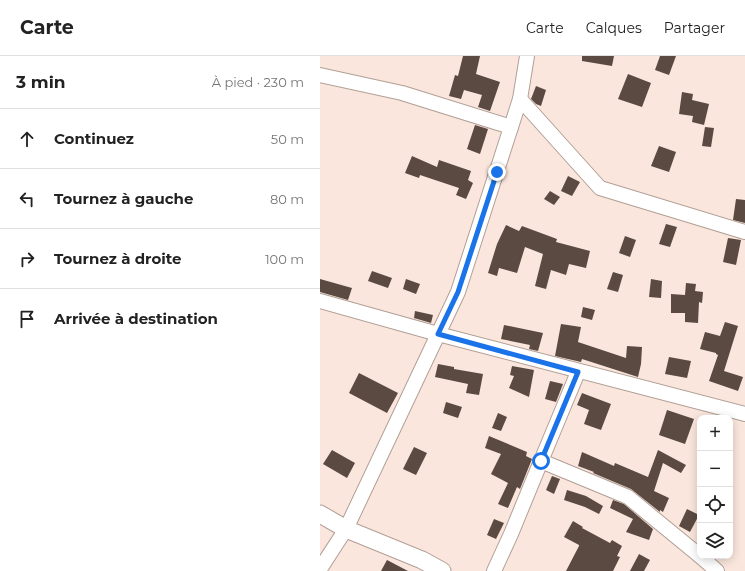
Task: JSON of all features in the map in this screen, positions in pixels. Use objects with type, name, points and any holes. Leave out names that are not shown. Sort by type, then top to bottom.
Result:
[{"type":"street","points":[[320,569],[346,529],[458,292],[520,99],[527,56]]},
{"type":"street","points":[[320,75],[402,93],[511,127]]},
{"type":"street","points":[[520,99],[600,188],[745,232]]},
{"type":"street","points":[[320,301],[578,372],[745,414]]},
{"type":"street","points":[[494,571],[511,534],[578,372]]},
{"type":"street","points":[[541,461],[628,497],[697,554]]},
{"type":"street","points":[[320,514],[346,529],[422,560],[442,571]]},
{"type":"street","points":[[703,559],[717,571]]},
{"type":"building","points":[[463,56],[480,56],[476,74],[500,82],[490,111],[478,107],[482,95],[464,90],[461,99],[449,96],[455,75],[458,76]]},
{"type":"building","points":[[582,56],[614,56],[612,66],[582,61]]},
{"type":"building","points":[[660,56],[676,56],[669,75],[655,70]]},
{"type":"building","points":[[628,74],[651,83],[642,107],[618,99]]},
{"type":"building","points":[[536,86],[546,90],[541,106],[536,104],[531,99]]},
{"type":"building","points":[[682,92],[693,94],[692,100],[709,104],[704,125],[692,122],[693,116],[679,114]]},
{"type":"building","points":[[475,125],[488,129],[480,154],[467,149]]},
{"type":"building","points":[[705,127],[714,128],[711,147],[702,146]]},
{"type":"building","points":[[659,146],[676,152],[669,172],[651,166]]},
{"type":"building","points":[[412,156],[437,167],[439,160],[471,171],[468,180],[473,183],[466,199],[456,195],[459,188],[420,175],[419,178],[405,173]]},
{"type":"building","points":[[568,176],[580,182],[572,196],[561,191]]},
{"type":"building","points":[[550,191],[560,197],[554,205],[544,199]]},
{"type":"building","points":[[736,199],[745,200],[745,223],[733,220]]},
{"type":"building","points":[[666,224],[677,227],[670,247],[659,244]]},
{"type":"building","points":[[506,225],[519,231],[522,226],[557,239],[556,242],[590,251],[586,268],[569,264],[566,275],[551,270],[546,289],[535,286],[543,254],[525,247],[517,273],[499,268],[497,276],[488,273],[497,244]]},
{"type":"building","points":[[625,236],[636,240],[630,257],[619,253]]},
{"type":"building","points":[[728,238],[741,240],[736,265],[723,262]]},
{"type":"building","points":[[372,271],[392,278],[388,288],[368,281]]},
{"type":"building","points":[[613,272],[623,275],[618,292],[607,289]]},
{"type":"building","points":[[320,279],[352,288],[348,300],[320,292]]},
{"type":"building","points":[[406,279],[420,284],[416,294],[403,289]]},
{"type":"building","points":[[651,279],[662,281],[661,298],[649,297]]},
{"type":"building","points":[[686,283],[696,284],[695,291],[703,292],[702,303],[699,302],[698,323],[685,322],[685,313],[671,313],[671,294],[685,295]]},
{"type":"building","points":[[583,307],[595,310],[592,320],[581,317]]},
{"type":"building","points":[[415,311],[433,315],[431,323],[414,318]]},
{"type":"building","points":[[725,322],[738,326],[724,371],[743,377],[738,391],[709,381],[718,355],[716,353],[700,349],[705,332],[720,336]]},
{"type":"building","points":[[561,324],[581,327],[578,342],[626,358],[627,346],[642,347],[641,364],[638,377],[582,359],[581,362],[555,356]]},
{"type":"building","points":[[504,325],[543,333],[538,351],[529,349],[530,345],[501,339]]},
{"type":"building","points":[[669,357],[691,361],[687,378],[665,374]]},
{"type":"building","points":[[438,364],[454,367],[454,369],[483,374],[479,395],[466,393],[468,384],[435,377]]},
{"type":"building","points":[[512,366],[534,370],[529,397],[509,388],[514,376],[510,375]]},
{"type":"building","points":[[359,373],[398,393],[387,413],[349,393]]},
{"type":"building","points":[[550,381],[563,384],[556,402],[545,399]]},
{"type":"building","points":[[582,393],[611,404],[601,430],[584,424],[589,410],[577,405]]},
{"type":"building","points":[[446,402],[462,407],[458,418],[443,413]]},
{"type":"building","points":[[667,410],[694,419],[685,444],[659,435]]},
{"type":"building","points":[[498,413],[507,417],[501,431],[492,428]]},
{"type":"building","points":[[489,436],[527,452],[526,456],[532,459],[520,489],[517,487],[508,508],[498,504],[508,483],[491,474],[501,454],[485,448]]},
{"type":"building","points":[[414,447],[427,453],[416,475],[403,469]]},
{"type":"building","points":[[332,450],[355,463],[347,478],[323,464]]},
{"type":"building","points":[[658,450],[686,465],[681,473],[663,463],[654,491],[669,498],[663,512],[660,510],[660,512],[631,489],[578,466],[582,452],[614,466],[615,463],[648,477]]},
{"type":"building","points":[[552,476],[560,479],[554,494],[546,490]]},
{"type":"building","points":[[567,490],[586,496],[603,506],[599,514],[585,507],[564,500]]},
{"type":"building","points":[[613,500],[624,504],[653,529],[649,540],[626,532],[633,519],[610,508]]},
{"type":"building","points":[[687,509],[697,514],[697,519],[690,532],[679,526]]},
{"type":"building","points":[[494,519],[504,523],[496,539],[487,535]]},
{"type":"building","points":[[573,521],[583,527],[582,528],[610,543],[612,540],[622,546],[617,556],[620,557],[613,571],[566,571],[579,546],[564,537]]},
{"type":"building","points":[[639,554],[650,560],[644,571],[630,571]]},
{"type":"building","points":[[387,560],[408,571],[381,571]]},
{"type":"route","points":[[497,172],[458,292],[438,334],[578,372],[541,461]]}]
